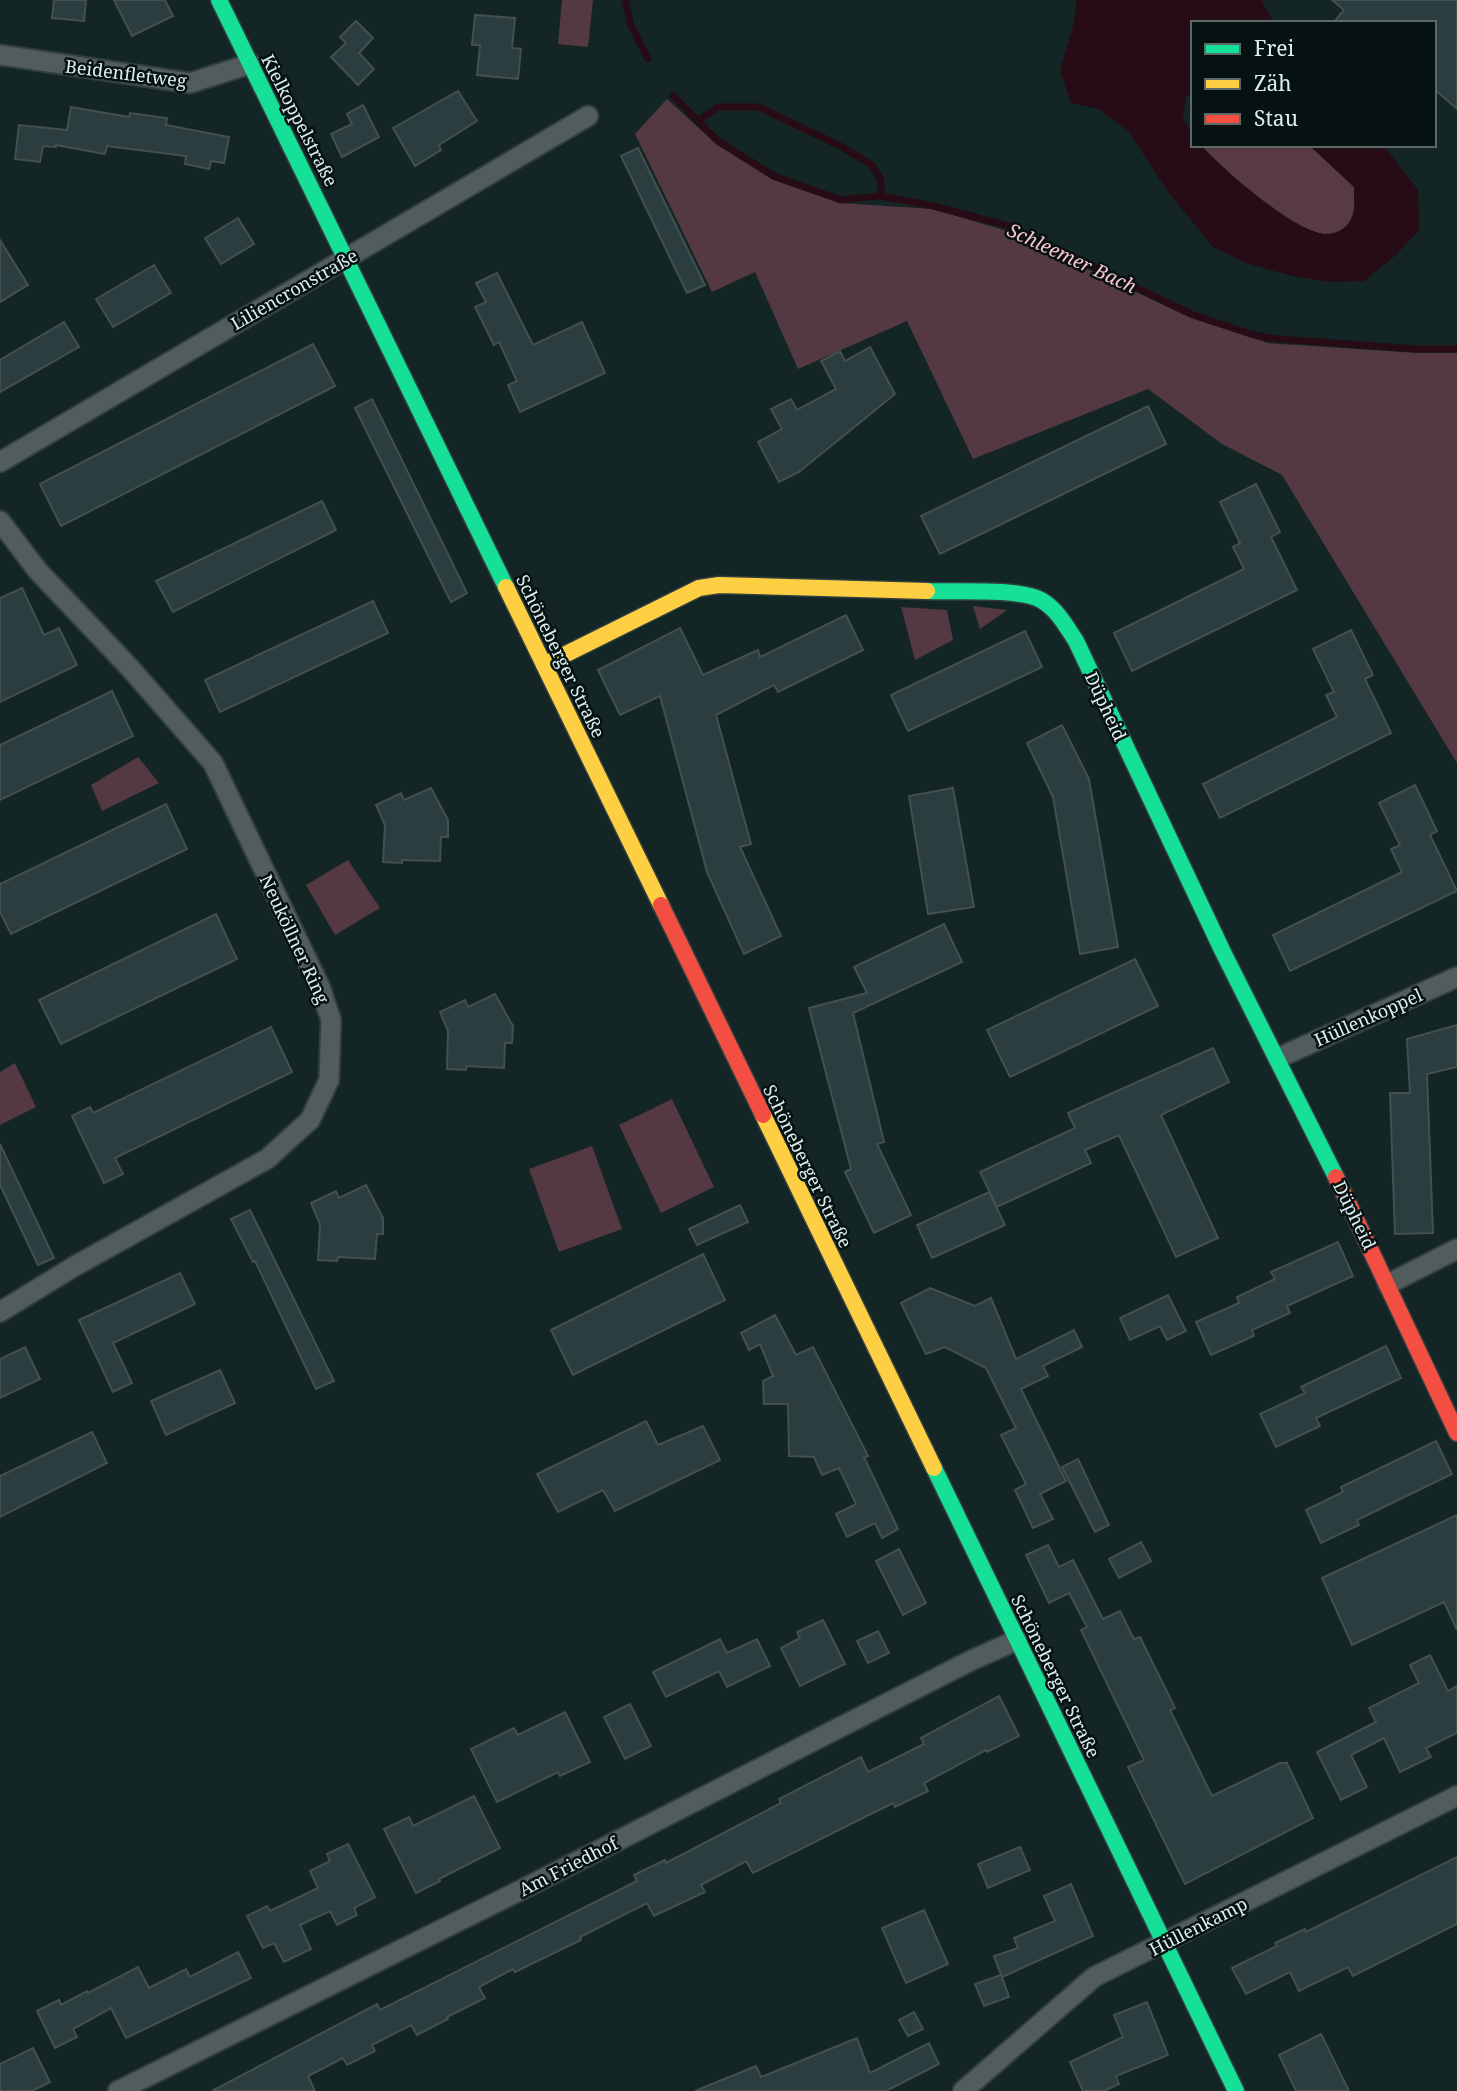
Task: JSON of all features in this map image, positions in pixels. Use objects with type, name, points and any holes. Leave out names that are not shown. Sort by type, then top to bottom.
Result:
[{"type":"street","name":"Kielkoppelstraße","points":[[219,0],[346,258]]},
{"type":"street","name":"Beidenfletweg","points":[[0,55],[190,83],[250,64]]},
{"type":"street","name":"Liliencronstraße","points":[[0,461],[588,116]]},
{"type":"street","name":"Schöneberger Straße","points":[[346,258],[1236,2091]]},
{"type":"street","name":"Neuköllner Ring","points":[[0,521],[38,571],[130,668],[213,763],[320,987],[331,1020],[333,1036],[329,1080],[310,1121],[267,1159],[75,1266],[0,1312]]},
{"type":"street","name":"Düpheid","points":[[544,665],[699,588],[719,585],[1034,595],[1044,600],[1060,617],[1076,641],[1223,952],[1388,1284],[1457,1433]]},
{"type":"street","name":"Hüllenkoppel","points":[[1278,1058],[1457,977]]},
{"type":"street","points":[[1388,1284],[1457,1249]]},
{"type":"street","name":"Am Friedhof","points":[[118,2091],[1017,1640]]},
{"type":"street","name":"Hüllenkamp","points":[[962,2091],[1094,1977],[1457,1796]]},
{"type":"shaded area","points":[[562,0],[593,0],[588,47],[558,44]]},
{"type":"shaded area","points":[[1077,0],[1261,0],[1273,21],[1191,21],[1191,94],[1186,97],[1183,119],[1191,131],[1191,147],[1203,147],[1241,183],[1277,211],[1311,230],[1328,234],[1340,231],[1349,223],[1354,208],[1354,187],[1311,147],[1385,147],[1418,190],[1419,230],[1396,255],[1364,281],[1330,282],[1293,276],[1246,263],[1213,247],[1168,192],[1129,132],[1099,109],[1071,103],[1060,70],[1073,26]]},
{"type":"shaded area","points":[[667,99],[716,144],[773,180],[840,203],[933,209],[1007,231],[1191,318],[1268,343],[1417,353],[1457,353],[1457,763],[1282,475],[1222,444],[1148,389],[973,459],[907,321],[798,369],[755,272],[712,292],[635,134]]},
{"type":"shaded area","points":[[1203,147],[1311,147],[1354,187],[1353,215],[1340,231],[1324,234],[1311,230],[1277,211],[1225,169]]},
{"type":"shaded area","points":[[973,606],[1007,610],[980,629]]},
{"type":"shaded area","points":[[901,607],[947,610],[953,640],[915,660]]},
{"type":"shaded area","points":[[138,757],[159,783],[102,811],[91,785]]},
{"type":"shaded area","points":[[348,860],[380,908],[335,935],[306,885]]},
{"type":"shaded area","points":[[15,1063],[36,1107],[0,1125],[0,1072]]},
{"type":"shaded area","points":[[672,1099],[714,1187],[661,1213],[619,1125]]},
{"type":"shaded area","points":[[592,1146],[622,1229],[559,1252],[529,1169]]},
{"type":"building","points":[[54,0],[86,0],[84,21],[52,18]]},
{"type":"building","points":[[114,0],[165,0],[173,16],[132,36]]},
{"type":"building","points":[[1332,0],[1457,0],[1457,109],[1436,91],[1436,21],[1335,21],[1344,10]]},
{"type":"building","points":[[475,15],[515,18],[512,48],[521,49],[518,79],[477,75],[480,45],[472,45]]},
{"type":"building","points":[[356,21],[373,38],[359,53],[374,69],[358,85],[331,57],[346,43],[340,37]]},
{"type":"building","points":[[458,91],[477,121],[439,145],[441,150],[415,166],[393,128]]},
{"type":"building","points":[[363,105],[379,137],[342,157],[331,134],[352,124],[347,114]]},
{"type":"building","points":[[71,107],[129,117],[130,113],[167,118],[166,125],[229,137],[224,163],[211,161],[209,169],[185,164],[186,156],[107,146],[105,154],[56,145],[43,146],[40,162],[15,159],[19,125],[67,130]]},
{"type":"building","points":[[638,148],[705,285],[687,293],[621,156]]},
{"type":"building","points":[[238,218],[254,244],[221,264],[205,238]]},
{"type":"building","points":[[0,240],[28,285],[0,302]]},
{"type":"building","points":[[154,265],[171,293],[113,327],[96,299]]},
{"type":"building","points":[[497,273],[533,345],[582,322],[605,373],[520,412],[508,385],[517,381],[499,342],[494,345],[475,307],[486,302],[476,283]]},
{"type":"building","points":[[64,322],[79,347],[0,392],[0,360]]},
{"type":"building","points":[[313,344],[335,386],[61,526],[40,484]]},
{"type":"building","points":[[870,347],[895,394],[799,472],[779,482],[758,442],[782,429],[771,409],[791,399],[797,410],[836,389],[821,361],[840,351],[845,361]]},
{"type":"building","points":[[372,399],[467,593],[451,602],[355,408]]},
{"type":"building","points":[[1148,406],[1166,444],[940,554],[921,516]]},
{"type":"building","points":[[1256,484],[1280,532],[1271,537],[1297,590],[1132,671],[1114,633],[1244,569],[1233,547],[1240,543],[1220,502]]},
{"type":"building","points":[[322,501],[336,530],[173,612],[156,581]]},
{"type":"building","points":[[22,588],[44,635],[59,628],[77,665],[0,702],[0,598]]},
{"type":"building","points":[[373,601],[388,633],[220,712],[205,680]]},
{"type":"building","points":[[846,615],[863,650],[778,692],[774,685],[716,715],[751,844],[740,847],[781,936],[744,954],[707,872],[660,696],[620,715],[598,670],[680,628],[703,675],[758,650],[760,657]]},
{"type":"building","points":[[1351,630],[1373,675],[1365,679],[1391,733],[1220,818],[1203,784],[1337,717],[1326,695],[1334,692],[1313,649]]},
{"type":"building","points":[[1025,631],[1042,667],[908,731],[891,695]]},
{"type":"building","points":[[112,691],[133,736],[0,800],[0,745]]},
{"type":"building","points":[[1062,725],[1089,779],[1118,947],[1080,954],[1053,797],[1027,743]]},
{"type":"building","points":[[1415,785],[1437,831],[1430,835],[1457,891],[1290,971],[1273,935],[1402,872],[1391,849],[1400,845],[1379,803]]},
{"type":"building","points":[[431,788],[448,820],[448,837],[441,837],[440,861],[383,862],[385,825],[376,805],[401,793],[404,800]]},
{"type":"building","points":[[953,788],[974,907],[928,914],[909,796]]},
{"type":"building","points":[[166,804],[187,849],[11,934],[0,912],[0,884]]},
{"type":"building","points":[[216,914],[237,959],[61,1044],[39,1000]]},
{"type":"building","points":[[944,924],[962,962],[853,1013],[884,1142],[877,1144],[911,1215],[874,1233],[845,1172],[851,1169],[809,1008],[867,993],[854,967]]},
{"type":"building","points":[[1135,959],[1158,1006],[1010,1077],[987,1030]]},
{"type":"building","points":[[495,994],[513,1026],[512,1043],[505,1043],[504,1068],[466,1066],[466,1070],[447,1069],[448,1031],[440,1012],[465,1000],[468,1007]]},
{"type":"building","points":[[1457,1025],[1457,1067],[1427,1074],[1433,1233],[1395,1234],[1390,1093],[1410,1093],[1407,1039]]},
{"type":"building","points":[[271,1027],[292,1072],[115,1158],[123,1174],[104,1183],[72,1116],[90,1107],[93,1113]]},
{"type":"building","points":[[1213,1048],[1229,1082],[1161,1115],[1218,1238],[1176,1257],[1119,1135],[1085,1150],[1091,1163],[997,1207],[980,1172],[1075,1128],[1068,1113]]},
{"type":"building","points":[[0,1144],[54,1258],[38,1265],[0,1185]]},
{"type":"building","points":[[366,1185],[383,1218],[383,1234],[377,1234],[375,1259],[338,1257],[337,1261],[318,1260],[320,1224],[311,1203],[336,1191],[339,1198]]},
{"type":"building","points":[[989,1192],[1005,1225],[932,1258],[917,1225]]},
{"type":"building","points":[[740,1205],[748,1222],[697,1245],[689,1229]]},
{"type":"building","points":[[250,1210],[334,1381],[316,1389],[255,1261],[253,1262],[231,1219]]},
{"type":"building","points":[[1338,1242],[1353,1276],[1287,1306],[1290,1313],[1252,1330],[1254,1336],[1211,1355],[1196,1322],[1239,1303],[1237,1297],[1275,1279],[1271,1272]]},
{"type":"building","points":[[703,1254],[725,1300],[573,1375],[551,1330]]},
{"type":"building","points":[[180,1273],[195,1304],[113,1343],[132,1383],[113,1392],[79,1320]]},
{"type":"building","points":[[930,1288],[975,1306],[991,1298],[1016,1359],[1074,1330],[1082,1347],[1043,1366],[1048,1376],[1021,1389],[1066,1481],[1040,1494],[1053,1519],[1033,1528],[1015,1490],[1026,1484],[1001,1435],[1016,1428],[986,1368],[945,1347],[926,1354],[901,1303]]},
{"type":"building","points":[[1168,1295],[1186,1331],[1167,1340],[1160,1326],[1130,1340],[1120,1318]]},
{"type":"building","points":[[775,1315],[796,1355],[813,1347],[868,1456],[864,1457],[898,1529],[882,1538],[875,1523],[847,1537],[836,1514],[856,1504],[839,1468],[822,1475],[814,1457],[789,1456],[788,1404],[764,1404],[763,1381],[773,1376],[760,1344],[749,1350],[741,1333]]},
{"type":"building","points":[[1386,1346],[1401,1378],[1316,1418],[1320,1426],[1276,1447],[1260,1414],[1305,1393],[1301,1387]]},
{"type":"building","points":[[25,1347],[40,1379],[0,1398],[0,1359]]},
{"type":"building","points":[[220,1370],[235,1403],[166,1435],[151,1401]]},
{"type":"building","points":[[646,1421],[658,1445],[703,1426],[720,1460],[615,1511],[603,1490],[558,1512],[537,1474]]},
{"type":"building","points":[[92,1432],[107,1463],[0,1517],[0,1476]]},
{"type":"building","points":[[1436,1441],[1452,1474],[1357,1520],[1359,1525],[1321,1543],[1306,1510],[1343,1492],[1341,1487]]},
{"type":"building","points":[[1078,1459],[1109,1525],[1095,1532],[1062,1467]]},
{"type":"building","points":[[1457,1515],[1457,1630],[1444,1602],[1352,1645],[1322,1578]]},
{"type":"building","points":[[1141,1542],[1151,1561],[1119,1578],[1109,1559]]},
{"type":"building","points":[[1048,1545],[1059,1567],[1073,1560],[1103,1619],[1120,1611],[1134,1639],[1140,1637],[1175,1708],[1170,1710],[1212,1796],[1280,1763],[1287,1763],[1313,1818],[1185,1884],[1128,1767],[1144,1760],[1081,1630],[1087,1627],[1069,1593],[1049,1603],[1026,1555]]},
{"type":"building","points":[[899,1549],[926,1603],[903,1615],[876,1561]]},
{"type":"building","points":[[823,1620],[845,1664],[800,1686],[781,1648],[800,1638],[797,1632]]},
{"type":"building","points":[[878,1631],[889,1653],[868,1663],[857,1641]]},
{"type":"building","points":[[720,1639],[727,1653],[757,1639],[770,1666],[727,1687],[719,1671],[666,1697],[653,1672]]},
{"type":"building","points":[[1430,1655],[1448,1691],[1457,1686],[1457,1733],[1426,1748],[1431,1757],[1400,1772],[1384,1738],[1351,1755],[1367,1787],[1341,1800],[1317,1752],[1376,1722],[1369,1708],[1419,1683],[1410,1665]]},
{"type":"building","points":[[999,1696],[1019,1736],[924,1783],[928,1791],[895,1807],[893,1803],[753,1873],[746,1861],[701,1885],[705,1892],[654,1916],[647,1903],[580,1937],[581,1940],[515,1972],[513,1969],[479,1987],[485,1998],[417,2035],[411,2025],[372,2045],[375,2051],[347,2065],[343,2058],[308,2076],[315,2091],[212,2091],[377,2004],[380,2010],[637,1881],[634,1875],[665,1860],[666,1863],[781,1803],[779,1799],[861,1757],[868,1772],[924,1744],[921,1738]]},
{"type":"building","points":[[630,1704],[651,1746],[625,1759],[604,1717]]},
{"type":"building","points":[[565,1712],[590,1762],[560,1776],[558,1772],[497,1802],[471,1749],[514,1728],[518,1735]]},
{"type":"building","points":[[474,1796],[500,1848],[416,1893],[384,1829],[409,1817],[413,1826]]},
{"type":"building","points":[[348,1844],[375,1897],[354,1908],[357,1915],[337,1925],[330,1911],[300,1925],[311,1949],[284,1962],[274,1943],[263,1948],[247,1916],[267,1906],[270,1911],[318,1888],[310,1871],[330,1861],[327,1854]]},
{"type":"building","points":[[1020,1847],[1030,1870],[988,1888],[978,1864]]},
{"type":"building","points":[[1457,1857],[1457,1924],[1353,1976],[1348,1967],[1299,1991],[1290,1972],[1246,1994],[1232,1968],[1277,1946],[1275,1943],[1305,1929],[1306,1932]]},
{"type":"building","points":[[1071,1884],[1093,1936],[1002,1977],[1009,1997],[984,2006],[975,1984],[1001,1975],[994,1956],[1018,1948],[1014,1938],[1055,1921],[1044,1896]]},
{"type":"building","points":[[924,1910],[948,1964],[906,1983],[882,1928]]},
{"type":"building","points":[[238,1952],[251,1978],[126,2038],[111,2008],[73,2029],[77,2037],[55,2048],[37,2011],[59,2000],[61,2005],[138,1967],[149,1988],[186,1969],[190,1977]]},
{"type":"building","points":[[1147,2002],[1168,2055],[1116,2076],[1119,2084],[1104,2091],[1083,2091],[1070,2062],[1123,2037],[1114,2015]]},
{"type":"building","points":[[914,2012],[923,2029],[908,2036],[899,2020]]},
{"type":"building","points":[[1321,2034],[1349,2091],[1296,2091],[1279,2055]]},
{"type":"building","points":[[857,2038],[870,2073],[929,2043],[939,2064],[886,2091],[695,2091],[756,2066],[761,2077]]},
{"type":"building","points":[[33,2048],[50,2082],[32,2091],[0,2091],[0,2064]]},
{"type":"waterway","name":"Schleemer Bach","points":[[625,0],[631,25],[648,59]]},
{"type":"waterway","name":"Schleemer Bach","points":[[673,96],[718,141],[774,176],[841,200],[881,196],[933,206],[1009,226],[1191,314],[1251,334],[1268,338],[1416,349],[1457,349]]},
{"type":"waterway","points":[[698,121],[718,107],[759,107],[842,147],[872,165],[881,180],[881,196]]},
{"type":"traffic: fast","points":[[219,0],[506,587]]},
{"type":"traffic: fast","points":[[927,591],[1003,592],[1031,596],[1047,604],[1065,624],[1076,641],[1223,952],[1336,1177]]},
{"type":"traffic: fast","points":[[934,1468],[1236,2091]]},
{"type":"traffic: slow","points":[[544,665],[699,588],[719,585],[927,591]]},
{"type":"traffic: slow","points":[[506,587],[661,905]]},
{"type":"traffic: slow","points":[[763,1115],[934,1468]]},
{"type":"traffic: jam","points":[[661,905],[763,1115]]},
{"type":"traffic: jam","points":[[1336,1177],[1457,1433]]}]
